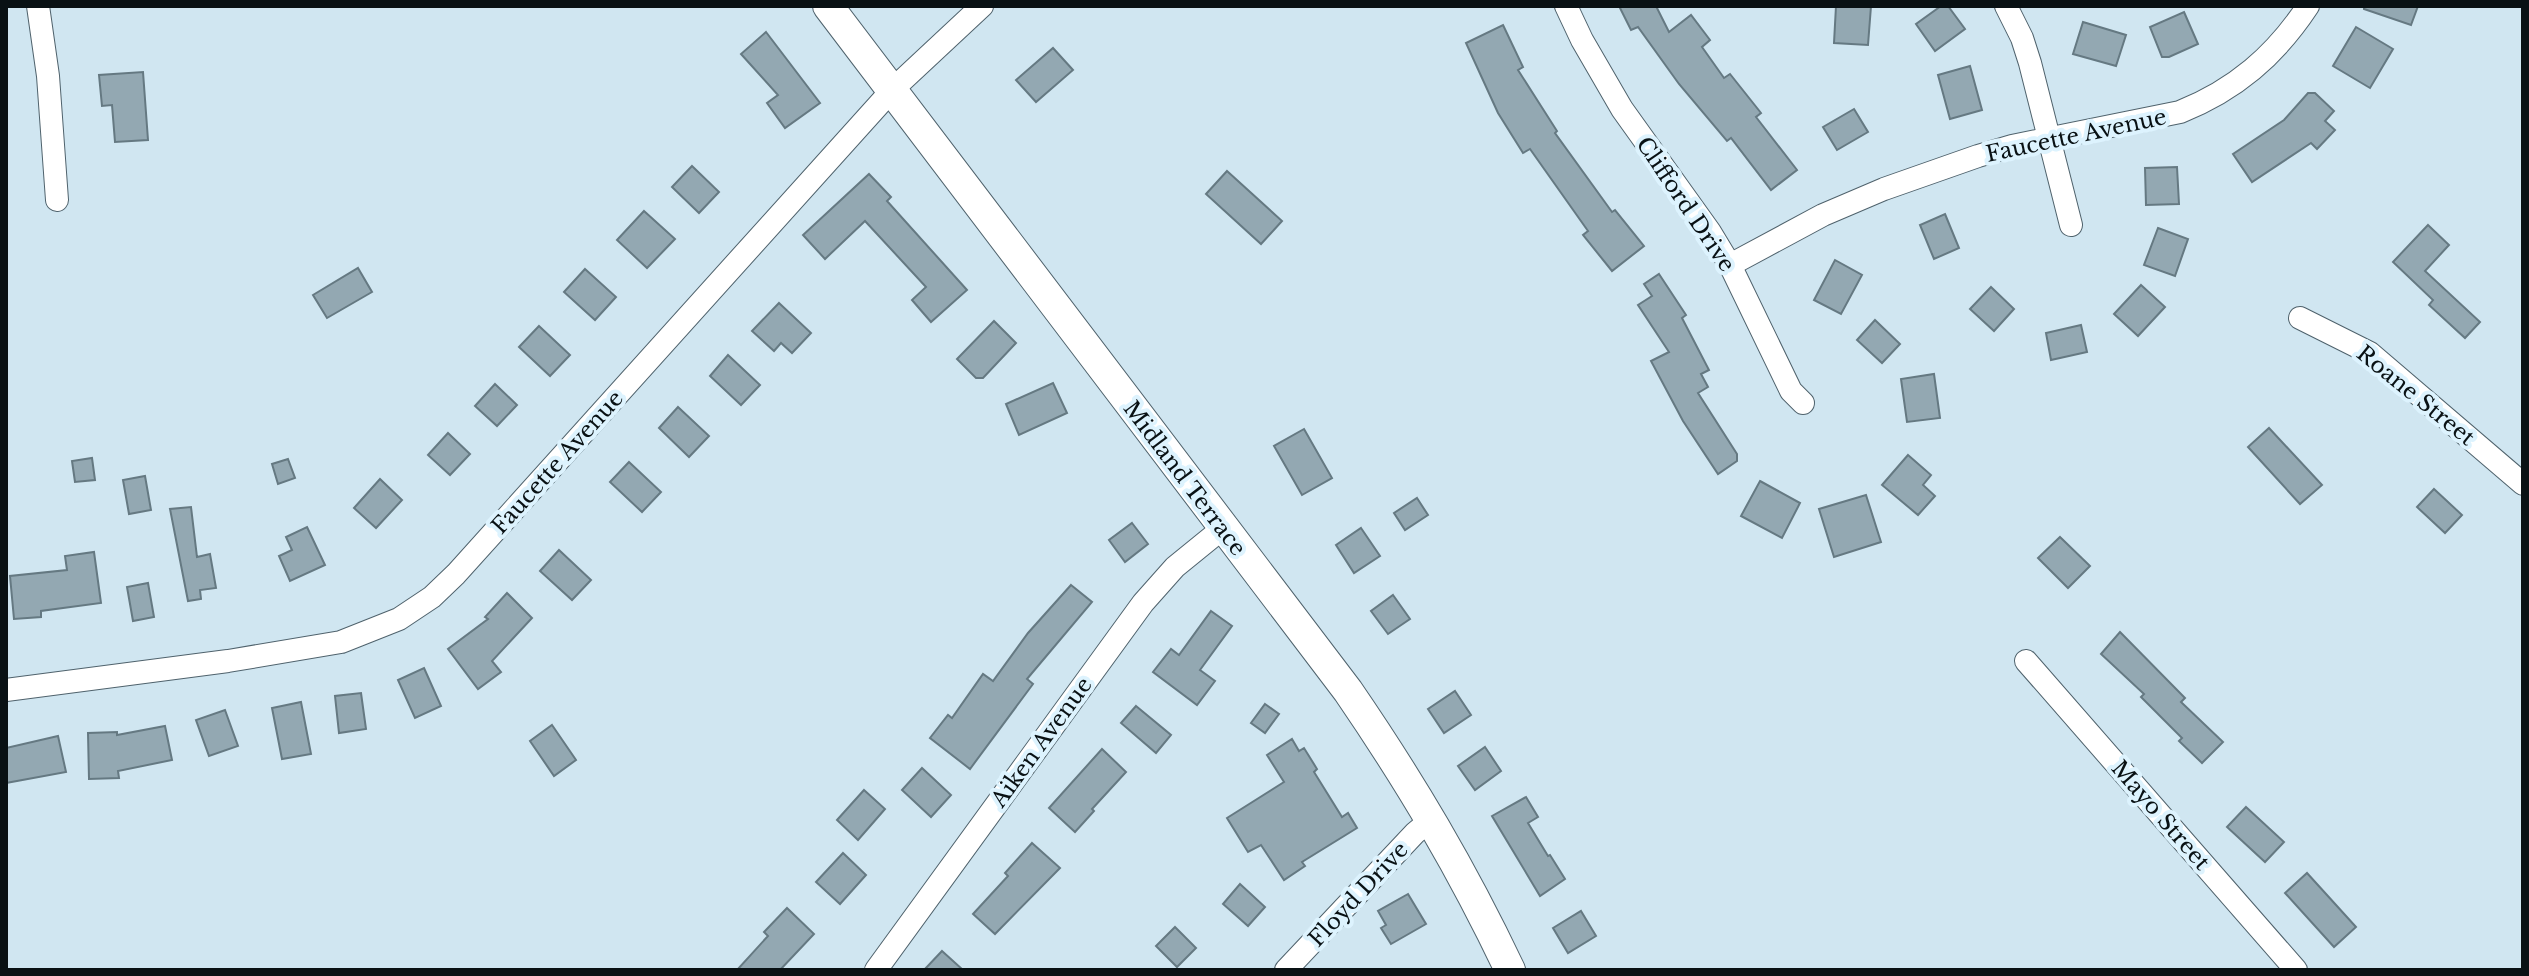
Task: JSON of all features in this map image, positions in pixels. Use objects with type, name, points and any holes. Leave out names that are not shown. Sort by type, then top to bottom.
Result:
[{"type":"street","points":[[38,6],[48,76],[57,200]]},
{"type":"street","name":"Midland Terrace","points":[[828,6],[1348,691],[1432,819],[1473,892],[1510,970]]},
{"type":"street","name":"Faucette Avenue","points":[[6,690],[228,661],[341,642],[377,629],[412,611],[456,574],[892,90],[982,6]]},
{"type":"street","name":"Clifford Drive","points":[[1566,6],[1615,98],[1730,265],[1791,391],[1803,403]]},
{"type":"street","points":[[2006,6],[2030,63],[2071,225]]},
{"type":"street","name":"Faucette Avenue","points":[[1730,265],[1823,215],[1884,189],[1978,156],[2180,112],[2203,102],[2226,90],[2262,63],[2280,45],[2308,6]]},
{"type":"street","name":"Roane Street","points":[[2300,318],[2370,353],[2523,484]]},
{"type":"street","name":"Aiken Avenue","points":[[876,970],[1143,603],[1175,567],[1223,528]]},
{"type":"street","name":"Mayo Street","points":[[2026,661],[2296,970]]},
{"type":"street","name":"Floyd Drive","points":[[1286,970],[1415,833],[1432,819]]},
{"type":"building","points":[[1619,6],[1656,6],[1669,32],[1691,15],[1710,40],[1702,47],[1724,78],[1730,74],[1761,113],[1756,117],[1797,170],[1771,190],[1731,138],[1727,141],[1679,84],[1638,27],[1631,30]]},
{"type":"building","points":[[1836,6],[1871,6],[1868,45],[1834,43]]},
{"type":"building","points":[[1941,6],[1948,6],[1965,29],[1935,51],[1916,24]]},
{"type":"building","points":[[2364,6],[2418,6],[2411,25],[2364,9]]},
{"type":"building","points":[[2184,12],[2198,44],[2162,57],[2150,27]]},
{"type":"building","points":[[2083,22],[2126,35],[2116,66],[2073,54]]},
{"type":"building","points":[[1503,25],[1523,67],[1518,70],[1557,131],[1555,133],[1612,212],[1615,210],[1644,246],[1612,271],[1583,235],[1588,231],[1530,149],[1523,153],[1498,113],[1466,43]]},
{"type":"building","points":[[2356,27],[2393,49],[2370,88],[2333,66]]},
{"type":"building","points":[[766,32],[820,103],[785,128],[767,103],[778,95],[741,54]]},
{"type":"building","points":[[1053,48],[1073,70],[1036,102],[1016,80]]},
{"type":"building","points":[[1970,66],[1982,110],[1950,119],[1938,75]]},
{"type":"building","points":[[143,72],[148,140],[115,142],[112,105],[102,106],[99,75]]},
{"type":"building","points":[[2308,93],[2315,93],[2334,111],[2325,121],[2335,130],[2317,149],[2311,143],[2252,182],[2233,154],[2284,120]]},
{"type":"building","points":[[1854,109],[1868,132],[1837,150],[1823,127]]},
{"type":"building","points":[[692,166],[719,192],[699,213],[672,187]]},
{"type":"building","points":[[2177,167],[2179,204],[2146,205],[2145,168]]},
{"type":"building","points":[[1227,171],[1282,221],[1261,244],[1206,194]]},
{"type":"building","points":[[869,174],[891,197],[887,201],[967,290],[931,322],[912,300],[926,287],[865,221],[825,259],[803,235]]},
{"type":"building","points":[[644,211],[675,239],[647,268],[617,240]]},
{"type":"building","points":[[1945,214],[1959,248],[1934,259],[1920,225]]},
{"type":"building","points":[[2428,225],[2449,245],[2425,271],[2480,322],[2465,338],[2429,305],[2433,300],[2393,262]]},
{"type":"building","points":[[2158,228],[2188,239],[2175,276],[2144,265]]},
{"type":"building","points":[[1835,260],[1862,275],[1841,314],[1814,300]]},
{"type":"building","points":[[358,268],[372,292],[327,318],[313,295]]},
{"type":"building","points":[[585,269],[616,297],[595,320],[564,292]]},
{"type":"building","points":[[1659,274],[1686,315],[1682,318],[1709,370],[1701,374],[1708,387],[1698,393],[1737,454],[1737,461],[1718,474],[1683,421],[1651,361],[1669,352],[1638,305],[1652,296],[1644,284]]},
{"type":"building","points":[[2141,285],[2165,307],[2138,336],[2114,314]]},
{"type":"building","points":[[1991,287],[2014,309],[1994,331],[1970,309]]},
{"type":"building","points":[[779,303],[811,333],[792,353],[781,343],[774,351],[752,331]]},
{"type":"building","points":[[1875,320],[1900,344],[1882,363],[1857,340]]},
{"type":"building","points":[[994,321],[1016,343],[983,378],[976,378],[957,359]]},
{"type":"building","points":[[2081,325],[2087,352],[2051,360],[2046,333]]},
{"type":"building","points":[[539,326],[570,355],[550,376],[519,347]]},
{"type":"building","points":[[728,355],[760,385],[741,405],[710,376]]},
{"type":"building","points":[[1934,374],[1940,418],[1907,422],[1901,379]]},
{"type":"building","points":[[1053,383],[1067,413],[1019,435],[1006,404]]},
{"type":"building","points":[[495,384],[517,405],[497,426],[475,406]]},
{"type":"building","points":[[678,407],[709,436],[689,457],[659,428]]},
{"type":"building","points":[[2269,428],[2322,485],[2300,504],[2248,447]]},
{"type":"building","points":[[1304,429],[1332,478],[1302,495],[1274,446]]},
{"type":"building","points":[[448,433],[470,454],[450,475],[428,455]]},
{"type":"building","points":[[1908,455],[1931,475],[1923,485],[1935,496],[1918,515],[1882,485]]},
{"type":"building","points":[[92,458],[95,480],[75,482],[72,461]]},
{"type":"building","points":[[288,459],[295,478],[278,484],[272,464]]},
{"type":"building","points":[[629,462],[661,492],[642,512],[610,482]]},
{"type":"building","points":[[145,476],[151,510],[129,514],[123,480]]},
{"type":"building","points":[[380,479],[402,500],[376,528],[354,508]]},
{"type":"building","points":[[1760,481],[1800,503],[1782,538],[1741,516]]},
{"type":"building","points":[[2434,489],[2462,515],[2445,533],[2417,507]]},
{"type":"building","points":[[1866,495],[1881,542],[1834,557],[1819,509]]},
{"type":"building","points":[[1417,498],[1428,515],[1405,530],[1394,513]]},
{"type":"building","points":[[191,507],[197,557],[210,554],[216,588],[200,590],[201,599],[188,601],[170,509]]},
{"type":"building","points":[[1132,523],[1148,544],[1125,562],[1109,540]]},
{"type":"building","points":[[307,527],[325,565],[290,581],[279,556],[292,550],[286,537]]},
{"type":"building","points":[[1361,528],[1380,556],[1354,573],[1336,545]]},
{"type":"building","points":[[2060,537],[2090,566],[2068,588],[2038,558]]},
{"type":"building","points":[[559,550],[591,580],[572,600],[540,571]]},
{"type":"building","points":[[94,552],[101,603],[41,611],[41,617],[14,619],[10,576],[67,570],[65,556]]},
{"type":"building","points":[[148,583],[154,617],[133,621],[127,587]]},
{"type":"building","points":[[1071,585],[1092,602],[1027,679],[1033,684],[970,769],[930,738],[948,715],[952,718],[983,674],[993,681],[1028,633]]},
{"type":"building","points":[[507,593],[532,618],[492,661],[501,672],[478,689],[448,649],[488,619],[485,617]]},
{"type":"building","points":[[1393,595],[1410,619],[1388,634],[1371,611]]},
{"type":"building","points":[[1211,611],[1232,626],[1200,670],[1215,681],[1197,705],[1153,672],[1171,649],[1179,655]]},
{"type":"building","points":[[2120,632],[2185,698],[2181,702],[2223,742],[2202,763],[2141,697],[2144,694],[2101,654]]},
{"type":"building","points":[[424,668],[441,706],[415,718],[398,680]]},
{"type":"building","points":[[1455,691],[1471,715],[1444,733],[1428,709]]},
{"type":"building","points":[[361,693],[366,729],[339,733],[335,696]]},
{"type":"building","points":[[301,702],[311,754],[282,759],[272,708]]},
{"type":"building","points":[[1265,704],[1279,714],[1265,733],[1251,723]]},
{"type":"building","points":[[1136,706],[1171,735],[1156,753],[1121,723]]},
{"type":"building","points":[[225,710],[238,746],[209,756],[196,720]]},
{"type":"building","points":[[552,725],[576,760],[554,776],[530,741]]},
{"type":"building","points":[[165,726],[172,760],[118,771],[119,778],[89,779],[88,733],[117,732],[117,735]]},
{"type":"building","points":[[58,736],[66,772],[6,783],[6,748]]},
{"type":"building","points":[[1292,739],[1299,751],[1304,748],[1317,769],[1314,772],[1342,817],[1348,813],[1357,828],[1302,862],[1305,866],[1284,880],[1261,845],[1248,852],[1227,818],[1284,782],[1267,755]]},
{"type":"building","points":[[1485,747],[1501,771],[1475,790],[1458,766]]},
{"type":"building","points":[[1102,749],[1126,772],[1075,832],[1049,808]]},
{"type":"building","points":[[922,768],[951,795],[931,817],[902,790]]},
{"type":"building","points":[[864,790],[885,809],[858,840],[837,820]]},
{"type":"building","points":[[1526,797],[1538,817],[1528,823],[1565,879],[1540,896],[1492,816]]},
{"type":"building","points":[[2246,807],[2284,842],[2265,862],[2227,827]]},
{"type":"building","points":[[1032,843],[1060,868],[995,934],[973,914],[1008,876],[1005,873]]},
{"type":"building","points":[[843,853],[866,875],[840,904],[816,882]]},
{"type":"building","points":[[2307,873],[2356,927],[2334,947],[2285,893]]},
{"type":"building","points":[[1240,884],[1265,907],[1248,926],[1223,904]]},
{"type":"building","points":[[1408,894],[1426,924],[1391,944],[1381,928],[1386,925],[1378,911]]},
{"type":"building","points":[[787,908],[814,934],[780,970],[737,970],[768,936],[764,932]]},
{"type":"building","points":[[1581,911],[1596,936],[1568,953],[1553,928]]},
{"type":"building","points":[[1175,927],[1196,948],[1177,967],[1156,946]]},
{"type":"building","points":[[942,951],[963,970],[924,970]]}]
